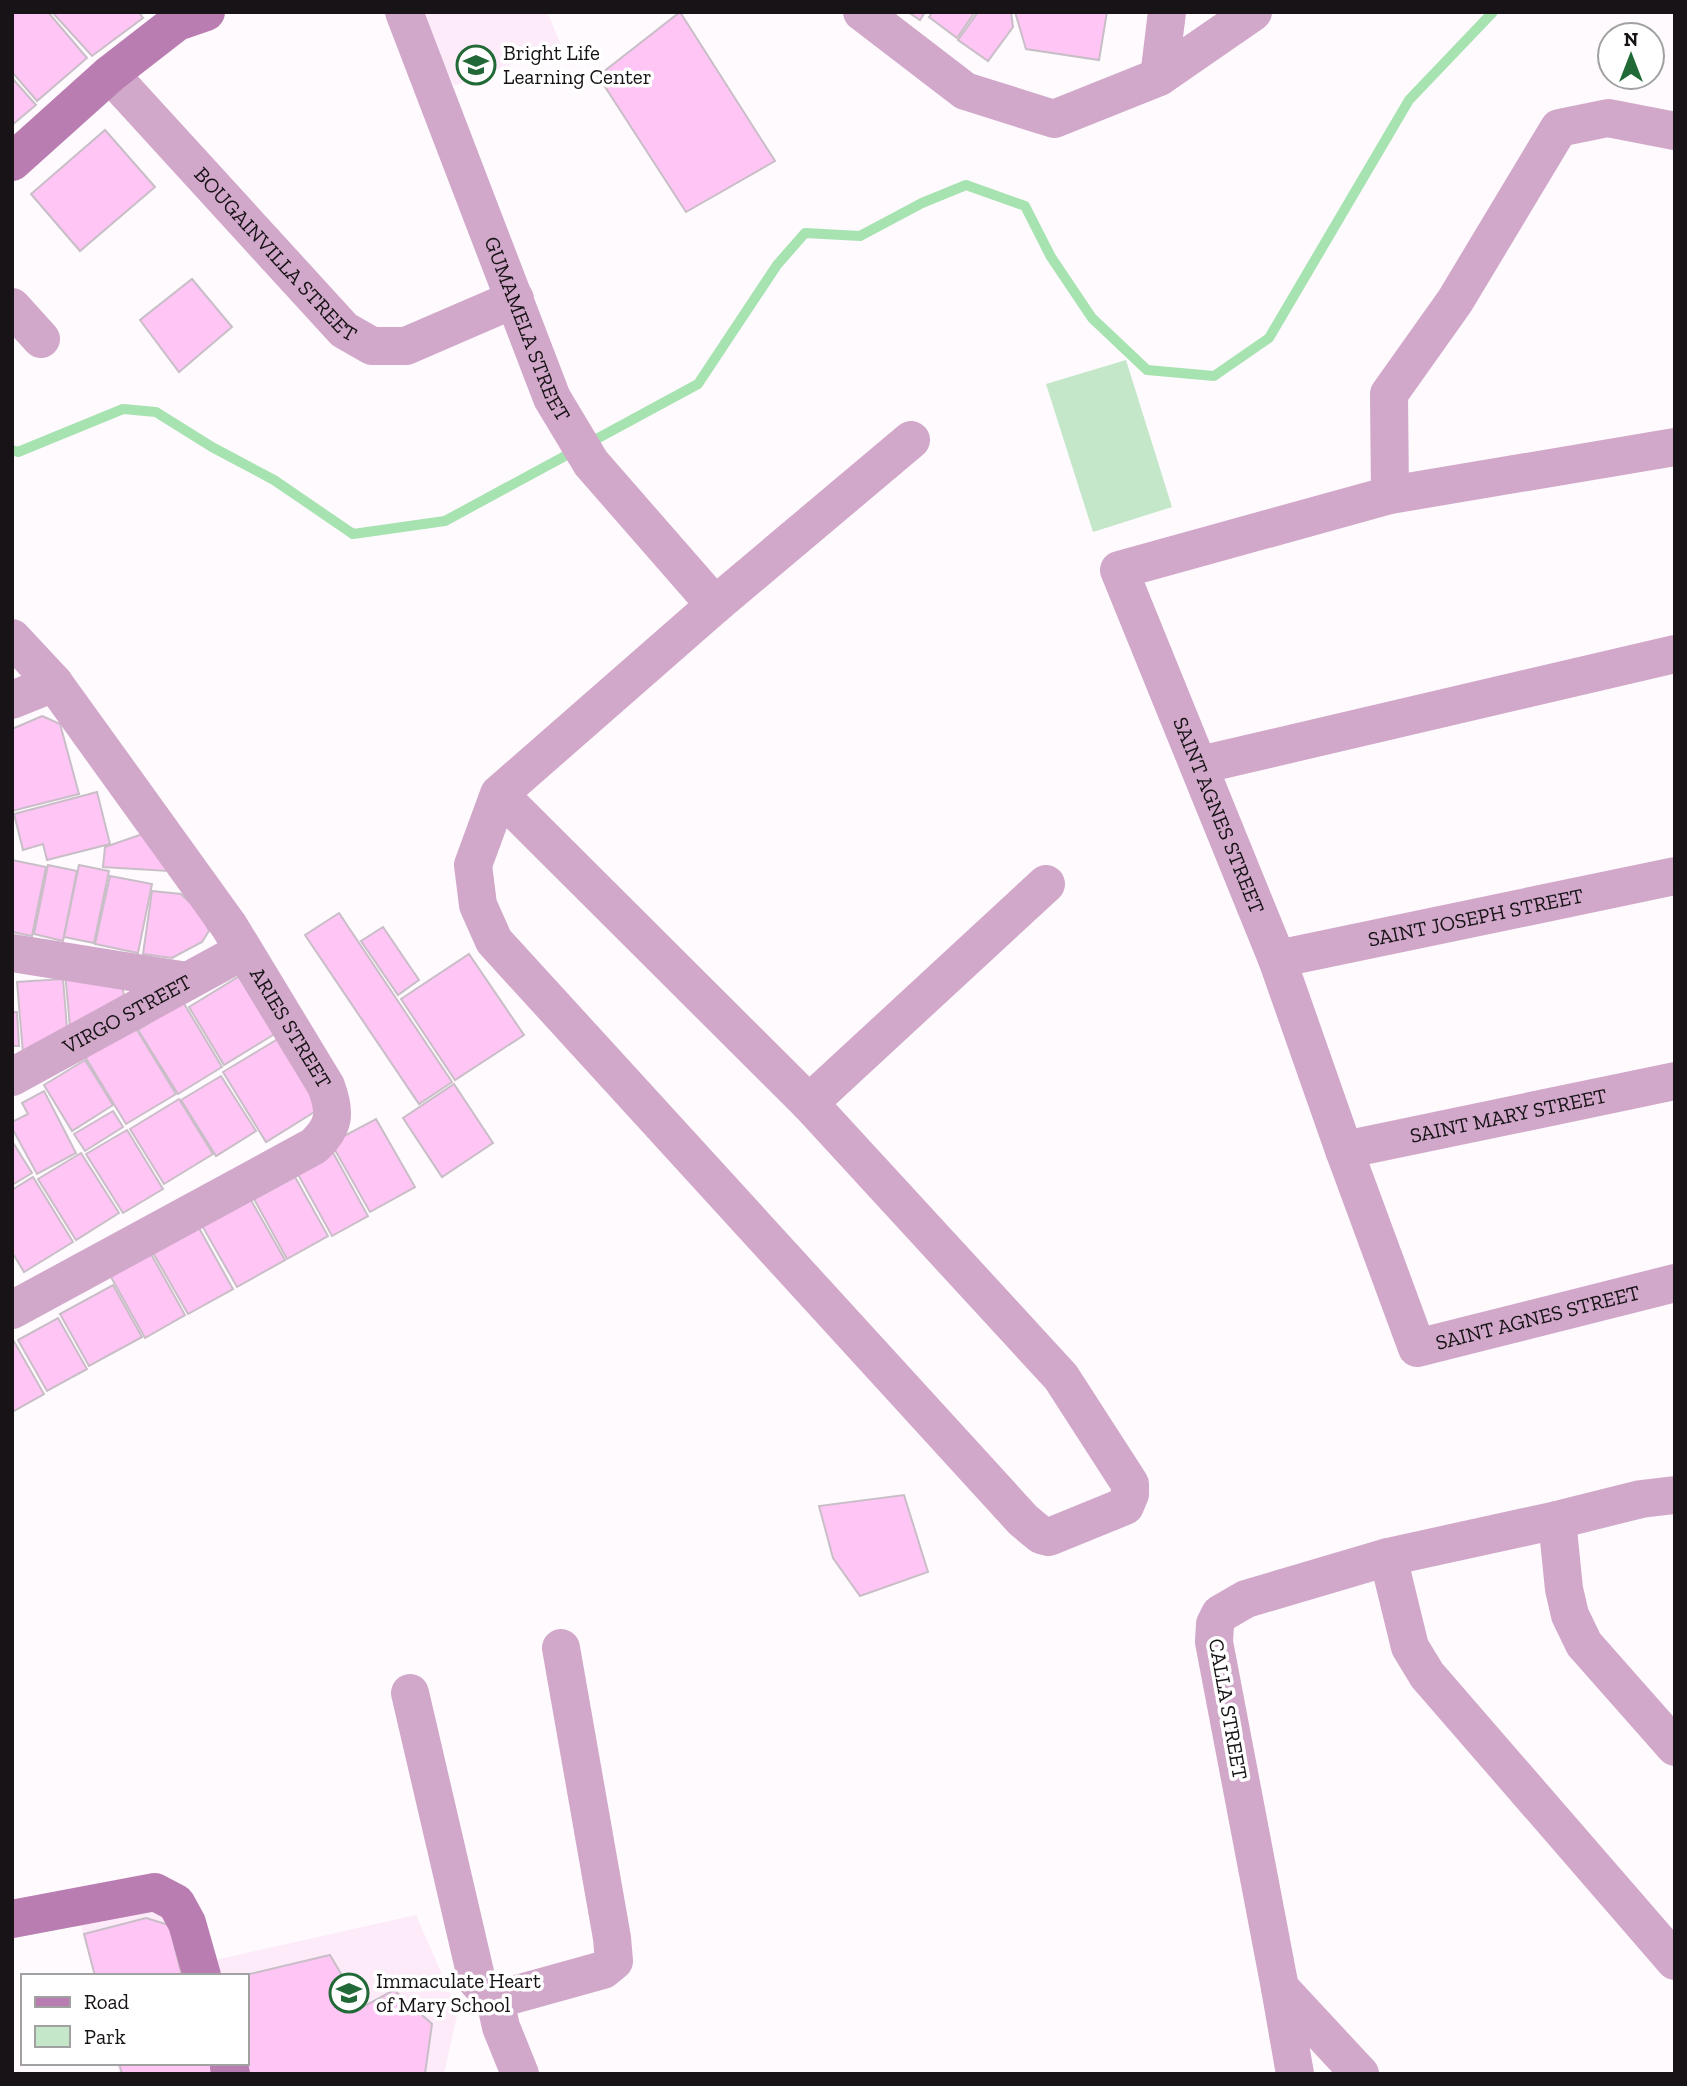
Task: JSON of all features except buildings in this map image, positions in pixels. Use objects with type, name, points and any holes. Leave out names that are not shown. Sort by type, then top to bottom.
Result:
[{"type":"street","points":[[12,162],[110,74],[177,22],[206,12]]},
{"type":"street","name":"GUMAMELA STREET","points":[[404,12],[552,398],[591,463],[715,605]]},
{"type":"street","points":[[862,12],[965,91],[1054,119],[1159,77],[1253,12]]},
{"type":"street","points":[[1159,77],[1167,12]]},
{"type":"street","name":"BOUGAINVILLA STREET","points":[[110,74],[344,330],[372,346],[406,346],[515,299]]},
{"type":"street","points":[[1390,495],[1389,394],[1455,301],[1559,128],[1608,118],[1675,131]]},
{"type":"street","points":[[12,307],[41,339]]},
{"type":"street","points":[[499,794],[809,1103],[1061,1377],[1130,1484],[1130,1494],[1125,1506],[1049,1536],[1041,1535],[1023,1520],[494,940],[478,905],[473,865],[499,794],[715,605],[911,440]]},
{"type":"street","name":"SAINT AGNES STREET","points":[[1675,447],[1390,495],[1119,570],[1277,959],[1343,1150],[1417,1348],[1675,1283]]},
{"type":"street","name":"ARIES STREET","points":[[12,638],[54,683],[229,926],[326,1087],[332,1103],[332,1118],[327,1134],[314,1146],[12,1310]]},
{"type":"street","points":[[1200,765],[1675,654]]},
{"type":"street","points":[[12,700],[54,683]]},
{"type":"street","name":"SAINT JOSEPH STREET","points":[[1277,959],[1675,876]]},
{"type":"street","points":[[809,1103],[1046,884]]},
{"type":"street","name":"VIRGO STREET","points":[[12,1077],[243,951]]},
{"type":"street","points":[[12,953],[187,981]]},
{"type":"street","name":"SAINT MARY STREET","points":[[1343,1150],[1675,1081]]},
{"type":"street","name":"CALLA STREET","points":[[1280,1989],[1214,1642],[1215,1624],[1220,1614],[1246,1599],[1388,1557],[1641,1499],[1675,1495]]},
{"type":"street","points":[[1557,1520],[1564,1589],[1570,1615],[1584,1644],[1675,1747]]},
{"type":"street","points":[[1388,1557],[1410,1647],[1427,1675],[1675,1961]]},
{"type":"street","points":[[495,2000],[603,1970],[614,1961],[561,1648]]},
{"type":"street","points":[[410,1693],[477,1981],[495,2000],[501,2027],[520,2074]]},
{"type":"street","points":[[12,1919],[155,1892],[176,1903],[187,1923],[201,1974]]},
{"type":"street","points":[[1280,1989],[1295,2074]]},
{"type":"street","points":[[1280,1989],[1360,2074]]},
{"type":"shaded area","name":"Bright Life Learning Center","points":[[420,12],[547,12],[561,45],[454,86]]},
{"type":"shaded area","name":"Immaculate Heart of Mary School","points":[[158,1904],[188,1966],[416,1915],[458,2011],[444,2074],[119,2074],[117,2065],[248,2065],[248,1974],[93,1974],[78,1915]]},
{"type":"green space","points":[[1126,360],[1172,507],[1093,532],[1046,384]]},
{"type":"waterway","points":[[12,450],[18,452],[123,409],[156,412],[212,447],[274,480],[353,534],[445,521],[698,384],[777,265],[805,233],[860,236],[922,203],[966,185],[1025,206],[1051,257],[1092,318],[1147,370],[1214,376],[1269,338],[1409,100],[1493,12]]},
{"type":"place","name":"Bright Life Learning Center","points":[[476,65]]},
{"type":"place","name":"Immaculate Heart of Mary School","points":[[349,1993]]}]
